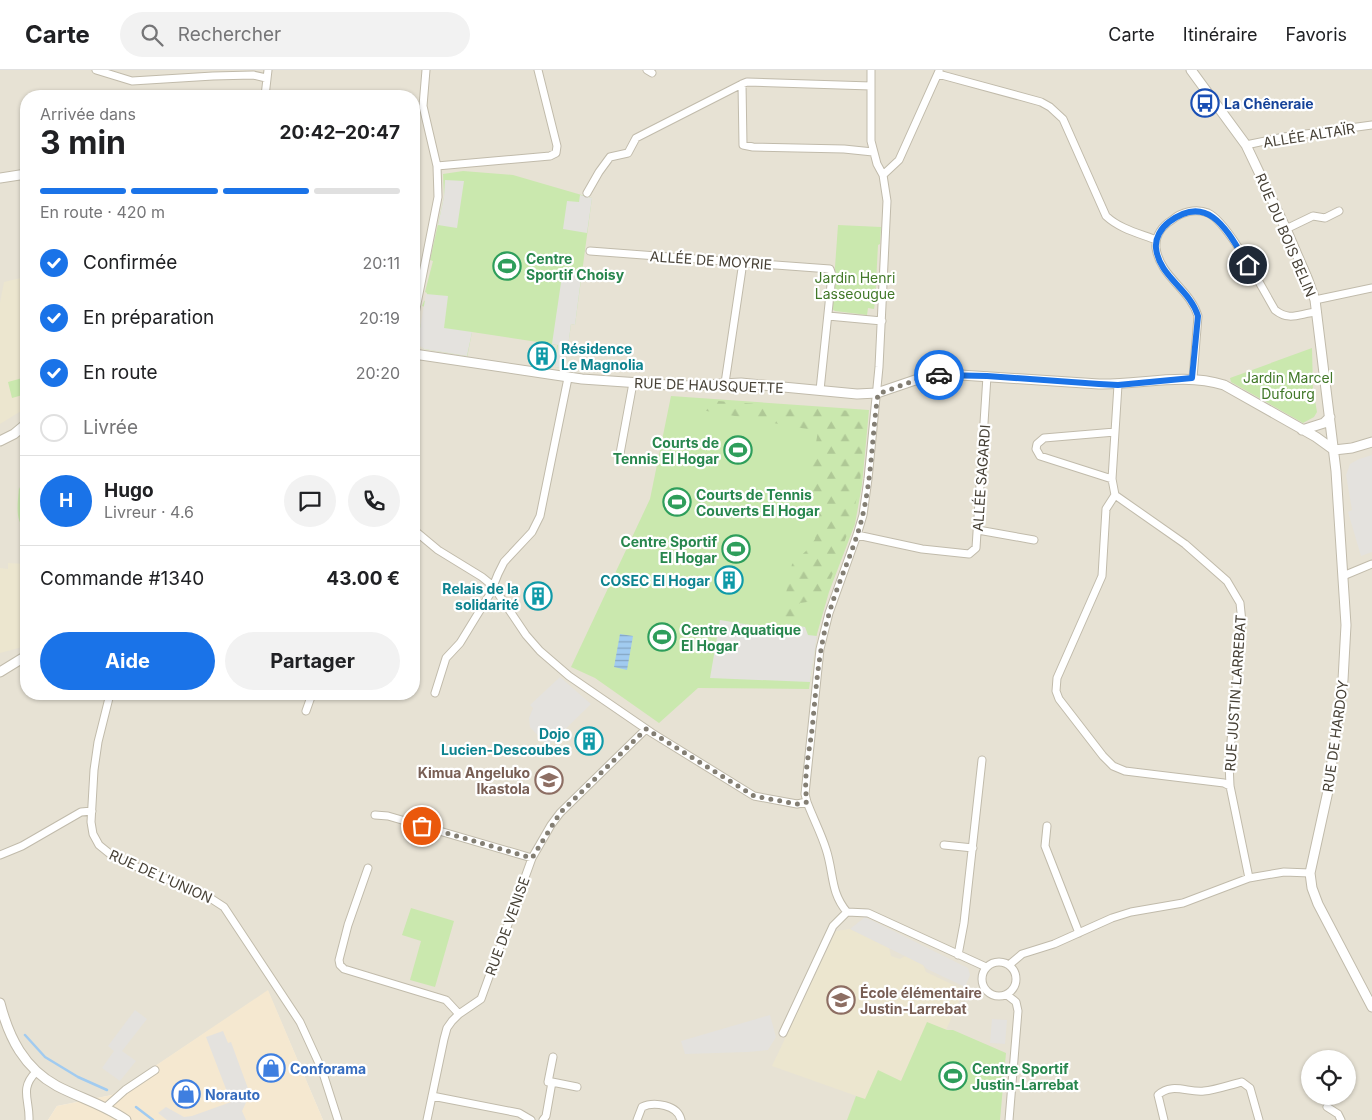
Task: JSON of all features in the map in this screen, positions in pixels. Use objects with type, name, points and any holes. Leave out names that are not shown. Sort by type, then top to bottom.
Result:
[{"type":"street","points":[[96,70],[132,81],[253,75],[266,78]]},
{"type":"street","points":[[265,90],[268,70]]},
{"type":"street","points":[[420,288],[438,197],[437,166],[423,106],[426,70]]},
{"type":"street","points":[[437,166],[550,156],[556,153],[557,146],[538,70]]},
{"type":"street","points":[[847,912],[839,902],[834,891],[826,850],[805,794],[820,649],[829,613],[863,515],[878,394],[887,201],[883,175],[873,152],[871,70]]},
{"type":"street","name":"RUE DU BOIS BELIN","points":[[1191,70],[1246,145],[1308,280],[1317,312],[1334,450]]},
{"type":"street","points":[[883,175],[899,160],[939,72],[1041,102],[1050,107],[1063,120],[1106,216],[1124,228],[1156,240]]},
{"type":"street","points":[[587,193],[610,157],[628,153],[636,138],[747,82],[870,86]]},
{"type":"street","points":[[742,84],[743,145],[873,152]]},
{"type":"street","name":"ALLÉE ALTAÏR","points":[[1246,145],[1284,137],[1372,125]]},
{"type":"street","points":[[0,178],[20,175]]},
{"type":"street","points":[[1192,378],[1198,316],[1190,299],[1164,270],[1159,261],[1156,240],[1165,225],[1176,216],[1198,210],[1219,220],[1230,234],[1275,310],[1282,316],[1292,317],[1317,312]]},
{"type":"street","points":[[1286,229],[1313,216],[1325,218],[1339,211]]},
{"type":"street","name":"ALLÉE DE MOYRIE","points":[[590,251],[828,268],[832,275],[828,316]]},
{"type":"street","points":[[725,383],[743,262]]},
{"type":"street","points":[[1315,300],[1372,288]]},
{"type":"street","points":[[820,390],[828,316],[882,321]]},
{"type":"street","name":"RUE DE HAUSQUETTE","points":[[420,355],[568,378],[683,386],[725,383],[857,394],[878,394],[924,377],[945,374],[1118,385],[1192,378],[1224,385],[1334,450]]},
{"type":"street","name":"ALLÉE SAGARDI","points":[[857,535],[922,549],[968,554],[976,548],[987,376]]},
{"type":"street","points":[[435,693],[446,658],[460,643],[490,594],[504,562],[532,532],[540,516],[568,378]]},
{"type":"street","points":[[619,459],[633,383]]},
{"type":"street","points":[[1118,385],[1112,479],[1115,495],[1106,510],[1102,576],[1057,678],[1056,691],[1059,699],[1103,756],[1113,766],[1125,771],[1224,783],[1230,786]]},
{"type":"street","points":[[1302,430],[1324,423],[1330,417]]},
{"type":"street","points":[[0,440],[20,429]]},
{"type":"street","points":[[1112,479],[1040,456],[1036,449],[1036,444],[1044,438],[1115,432]]},
{"type":"street","points":[[1334,450],[1352,448],[1372,442]]},
{"type":"street","name":"RUE DE HARDOY","points":[[1334,450],[1346,625],[1343,676],[1328,791],[1310,873],[1312,888],[1318,904],[1372,1007]]},
{"type":"street","name":"RUE JUSTIN LARREBAT","points":[[1115,495],[1185,544],[1207,563],[1227,581],[1240,603],[1242,622],[1229,763],[1230,786],[1249,878]]},
{"type":"street","points":[[978,530],[1034,540]]},
{"type":"street","points":[[420,535],[438,550],[482,577],[493,586],[526,635],[540,651],[569,676],[646,729],[754,796],[797,804],[807,802]]},
{"type":"street","points":[[1343,576],[1372,564]]},
{"type":"street","points":[[0,672],[20,660]]},
{"type":"street","name":"RUE DE L'UNION","points":[[108,700],[98,742],[91,822],[93,834],[99,845],[115,858],[204,894],[224,907],[300,1022],[322,1070],[338,1120]]},
{"type":"street","points":[[306,711],[310,700]]},
{"type":"street","name":"RUE DE VENISE","points":[[427,1120],[447,1028],[459,1014],[481,999],[532,858],[560,813],[646,729]]},
{"type":"street","points":[[958,955],[964,923],[982,760]]},
{"type":"street","points":[[0,855],[22,846],[82,812],[92,811]]},
{"type":"street","points":[[375,815],[388,816],[532,858]]},
{"type":"street","points":[[1047,826],[1045,846],[1079,933]]},
{"type":"street","points":[[944,845],[973,848]]},
{"type":"street","points":[[368,868],[348,925],[339,960],[340,965],[344,969],[446,1000],[454,1006],[459,1014]]},
{"type":"street","points":[[1009,965],[1022,954],[1054,944],[1112,918],[1131,912],[1183,903],[1249,878],[1284,872],[1310,873]]},
{"type":"street","points":[[783,1033],[833,926],[847,912],[868,913],[986,967]]},
{"type":"street","points":[[997,962],[1009,965],[1016,974],[1016,980],[1015,986],[1008,995],[992,996],[986,992],[982,985],[981,977],[986,967],[997,962]]},
{"type":"street","points":[[1008,995],[1016,1002],[1018,1011],[1009,1120]]},
{"type":"street","points":[[0,1003],[11,1039],[21,1055],[36,1072],[57,1086],[106,1107],[126,1120]]},
{"type":"street","points":[[553,1057],[548,1082],[577,1087]]},
{"type":"street","points":[[106,1107],[125,1090],[155,1070]]},
{"type":"street","points":[[28,1120],[25,1088],[36,1072]]},
{"type":"street","points":[[543,1120],[546,1116],[552,1082]]},
{"type":"street","points":[[1164,1120],[1158,1096],[1162,1092],[1178,1088],[1202,1092],[1242,1082],[1250,1088],[1259,1120]]},
{"type":"street","points":[[432,1096],[520,1114],[531,1120]]},
{"type":"street","points":[[637,1120],[642,1107],[652,1103],[675,1110],[680,1115],[681,1120]]},
{"type":"street","points":[[1327,1107],[1338,1114],[1341,1120]]},
{"type":"shaded area","points":[[0,70],[1372,70],[1372,1120],[323,1120],[268,991],[112,1095],[57,1106],[48,1120],[0,1120]]},
{"type":"shaded area","points":[[445,180],[464,181],[457,228],[438,225],[444,197]]},
{"type":"shaded area","points":[[580,195],[592,198],[587,233],[563,229],[567,201],[579,202]]},
{"type":"shaded area","points":[[563,269],[582,271],[575,325],[571,324],[565,369],[555,367],[558,345],[552,344]]},
{"type":"shaded area","points":[[20,278],[20,412],[0,424],[0,303],[4,282]]},
{"type":"shaded area","points":[[426,294],[448,296],[444,328],[472,332],[467,356],[424,349],[420,346],[420,328]]},
{"type":"shaded area","points":[[1372,455],[1372,552],[1361,556],[1348,512],[1352,510],[1346,475],[1350,464]]},
{"type":"shaded area","points":[[8,563],[20,564],[20,648],[0,653],[0,568],[8,569]]},
{"type":"shaded area","points":[[720,620],[787,631],[786,624],[805,627],[808,635],[817,636],[810,682],[710,678]]},
{"type":"shaded area","points":[[560,677],[591,704],[548,746],[530,727],[529,718],[533,708],[530,705]]},
{"type":"shaded area","points":[[865,917],[968,968],[970,975],[965,987],[850,929]]},
{"type":"shaded area","name":"École élémentaire Justin-Larrebat","points":[[850,929],[889,948],[891,956],[900,959],[905,956],[923,965],[926,972],[964,990],[946,1030],[927,1023],[901,1081],[865,1099],[772,1066],[836,931]]},
{"type":"shaded area","points":[[268,990],[323,1120],[48,1120],[57,1106],[112,1095]]},
{"type":"shaded area","points":[[135,1010],[147,1019],[122,1051],[136,1061],[120,1081],[102,1068],[114,1051],[108,1046]]},
{"type":"shaded area","points":[[770,1015],[776,1037],[768,1050],[685,1054],[681,1041]]},
{"type":"shaded area","points":[[992,1019],[1007,1020],[1005,1044],[990,1043]]},
{"type":"shaded area","points":[[223,1031],[228,1043],[231,1042],[250,1094],[242,1111],[246,1120],[167,1120],[158,1113],[166,1107],[184,1117],[231,1102],[206,1037]]},
{"type":"green space","name":"Centre Sportif Choisy","points":[[463,171],[513,175],[592,198],[575,325],[571,324],[565,369],[555,367],[557,345],[472,332],[467,358],[467,356],[424,349],[420,345],[420,330],[425,307],[422,306],[426,300],[427,293],[425,292],[433,261],[430,260],[444,197],[443,174]]},
{"type":"green space","name":"Jardin Henri Lasseougue","points":[[838,225],[881,227],[880,244],[878,245],[875,303],[874,309],[868,308],[867,315],[832,309]]},
{"type":"green space","name":"Jardin Marcel Dufourg","points":[[1312,348],[1313,389],[1317,412],[1314,417],[1303,423],[1231,382],[1230,378]]},
{"type":"green space","points":[[20,379],[20,396],[12,398],[8,382]]},
{"type":"green space","name":"Centre Sportif El Hogar","points":[[671,396],[869,410],[862,485],[855,524],[829,592],[817,634],[809,689],[698,688],[659,723],[595,678],[571,667],[650,499]]},
{"type":"green space","points":[[705,400],[866,412],[860,483],[851,524],[826,592],[814,601],[800,603],[799,619],[789,622],[782,612],[792,564],[806,551],[815,539],[817,505],[808,490],[818,431],[701,410]]},
{"type":"green space","points":[[19,487],[20,522],[18,505]]},
{"type":"green space","points":[[411,908],[454,921],[435,987],[410,980],[421,941],[402,935]]},
{"type":"green space","name":"Centre Sportif Justin-Larrebat","points":[[927,1022],[947,1030],[953,1030],[1006,1053],[1000,1120],[847,1120],[856,1096],[865,1099],[878,1070],[901,1081]]},
{"type":"water","points":[[620,634],[633,636],[627,670],[614,667]]},
{"type":"waterway","points":[[25,1035],[45,1057],[78,1077],[107,1090]]},
{"type":"waterway","points":[[136,1107],[153,1120]]},
{"type":"way so far","points":[[422,826],[532,858],[560,813],[646,729],[754,796],[779,802],[797,804],[807,802],[805,794],[807,767],[820,649],[829,613],[863,515],[878,394],[924,377],[939,375]]},
{"type":"place","name":"La Chêneraie","points":[[1205,103]]},
{"type":"place","name":"Centre Sportif Choisy","points":[[507,266]]},
{"type":"place","name":"Résidence Le Magnolia","points":[[542,356]]},
{"type":"place","name":"Courts de Tennis El Hogar","points":[[738,450]]},
{"type":"place","name":"Courts de Tennis Couverts El Hogar","points":[[677,502]]},
{"type":"place","name":"Centre Sportif El Hogar","points":[[736,549]]},
{"type":"place","name":"COSEC El Hogar","points":[[729,580]]},
{"type":"place","name":"Relais de la solidarité","points":[[538,596]]},
{"type":"place","name":"Centre Aquatique El Hogar","points":[[662,637]]},
{"type":"place","name":"Dojo Lucien-Descoubes","points":[[589,741]]},
{"type":"place","name":"Kimua Angeluko Ikastola","points":[[549,780]]},
{"type":"place","name":"École élémentaire Justin-Larrebat","points":[[841,1000]]},
{"type":"place","name":"Conforama","points":[[271,1068]]},
{"type":"place","name":"Centre Sportif Justin-Larrebat","points":[[953,1076]]},
{"type":"place","name":"Norauto","points":[[186,1094]]},
{"type":"route","points":[[939,375],[987,376],[1118,385],[1192,378],[1198,316],[1190,299],[1164,270],[1159,261],[1156,240],[1165,225],[1176,216],[1198,210],[1219,220],[1230,234],[1248,265]]}]
